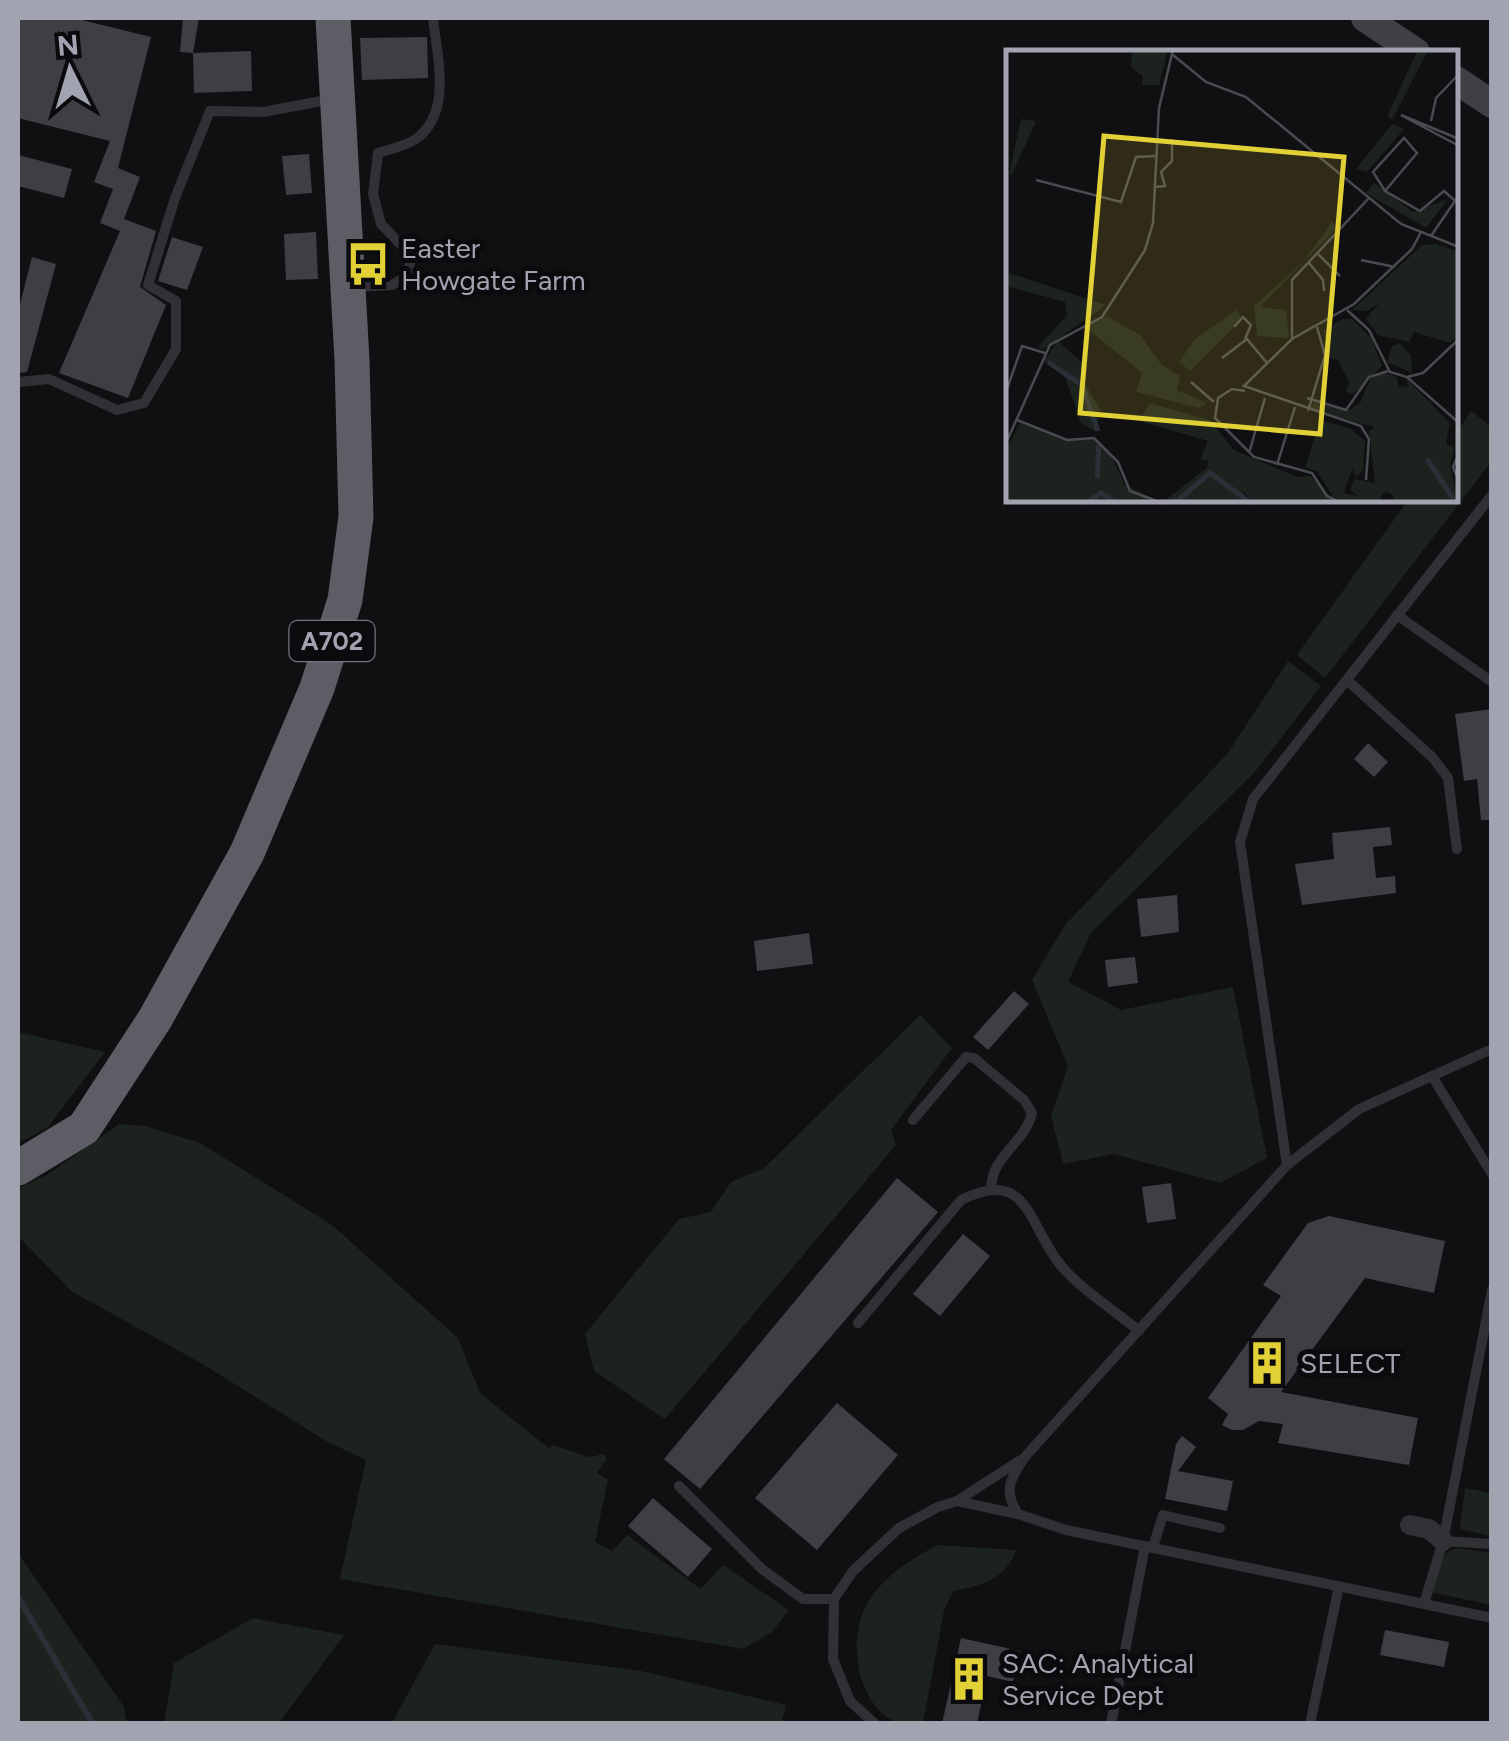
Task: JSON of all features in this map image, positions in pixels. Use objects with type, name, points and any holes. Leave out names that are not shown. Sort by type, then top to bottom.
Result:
[{"type":"highway","name":"A702","points":[[18,1168],[84,1128],[156,1018],[247,853],[317,688],[345,600],[356,517],[333,18]]},
{"type":"street","points":[[1365,18],[1413,50]]},
{"type":"street","points":[[1459,82],[1492,104]]},
{"type":"street","points":[[1410,1524],[1428,1529],[1443,1541]]},
{"type":"lane","points":[[348,287],[392,286],[407,276],[412,256],[380,224],[373,194],[378,153],[415,140],[436,117],[440,91],[432,18]]},
{"type":"lane","points":[[18,382],[49,379],[116,410],[144,403],[176,349],[176,301],[148,286],[175,198],[210,111],[264,112],[338,98]]},
{"type":"lane","points":[[1287,1165],[1240,842],[1254,798],[1492,494]]},
{"type":"lane","points":[[1397,615],[1492,682]]},
{"type":"lane","points":[[1346,680],[1433,758],[1448,778],[1457,849]]},
{"type":"lane","points":[[1018,1514],[1008,1498],[1008,1483],[1024,1458],[1287,1165],[1359,1109],[1492,1049]]},
{"type":"lane","points":[[913,1120],[966,1057],[974,1058],[1024,1100],[1032,1113],[1030,1122],[995,1164],[992,1190]]},
{"type":"lane","points":[[1432,1076],[1492,1174]]},
{"type":"lane","points":[[858,1323],[961,1200],[1003,1190],[1022,1199],[1057,1261],[1139,1331]]},
{"type":"lane","points":[[1424,1604],[1443,1541],[1492,1290]]},
{"type":"lane","points":[[875,1724],[850,1701],[833,1659],[834,1599],[852,1572],[900,1528],[957,1501],[1024,1458]]},
{"type":"lane","points":[[679,1486],[762,1568],[803,1599],[834,1599]]},
{"type":"lane","points":[[957,1501],[1149,1547],[1492,1618]]},
{"type":"lane","points":[[1110,1724],[1149,1547],[1163,1516],[1220,1528]]},
{"type":"lane","points":[[1443,1541],[1492,1544]]},
{"type":"lane","points":[[1310,1724],[1339,1586]]},
{"type":"shaded area","points":[[1471,411],[1491,427],[1491,462],[1325,678],[1297,655],[1407,502],[1459,502],[1459,429]]},
{"type":"shaded area","points":[[1288,661],[1321,686],[1255,772],[1091,933],[1068,982],[1121,1010],[1233,987],[1267,1158],[1220,1183],[1114,1154],[1063,1164],[1051,1116],[1068,1066],[1032,980],[1065,925],[1228,753]]},
{"type":"shaded area","points":[[920,1015],[952,1048],[891,1130],[896,1145],[665,1419],[594,1371],[585,1334],[679,1219],[711,1212],[731,1182],[764,1168]]},
{"type":"shaded area","points":[[18,1032],[105,1052],[47,1128],[18,1143]]},
{"type":"shaded area","points":[[119,1124],[145,1126],[200,1143],[332,1225],[458,1338],[480,1393],[550,1449],[553,1445],[589,1457],[604,1454],[607,1459],[597,1473],[608,1480],[595,1542],[612,1551],[627,1535],[701,1589],[723,1565],[789,1610],[772,1632],[743,1649],[340,1579],[366,1460],[326,1441],[201,1363],[71,1291],[18,1236],[18,1188],[47,1175]]},
{"type":"shaded area","points":[[1465,1488],[1491,1493],[1491,1536],[1460,1529]]},
{"type":"shaded area","points":[[938,1545],[1016,1550],[1006,1568],[992,1580],[953,1591],[944,1611],[923,1723],[901,1724],[873,1703],[865,1688],[857,1654],[860,1620],[872,1596],[888,1578]]},
{"type":"shaded area","points":[[1456,1548],[1491,1553],[1491,1605],[1431,1592],[1444,1554]]},
{"type":"shaded area","points":[[18,1553],[124,1707],[127,1723],[18,1723]]},
{"type":"shaded area","points":[[253,1618],[344,1635],[279,1723],[164,1723],[174,1663]]},
{"type":"shaded area","points":[[435,1644],[641,1671],[786,1705],[782,1720],[789,1723],[392,1723]]},
{"type":"building","points":[[18,18],[74,18],[151,37],[118,168],[140,177],[124,219],[156,231],[140,287],[166,305],[128,398],[59,373],[120,231],[100,223],[113,189],[94,182],[110,141],[18,118]]},
{"type":"building","points":[[183,18],[199,18],[193,53],[180,52]]},
{"type":"building","points":[[427,37],[428,78],[362,80],[360,38]]},
{"type":"building","points":[[251,51],[252,91],[194,93],[193,53]]},
{"type":"building","points":[[309,154],[312,193],[286,195],[282,156]]},
{"type":"building","points":[[18,155],[72,169],[64,198],[18,186]]},
{"type":"building","points":[[316,232],[318,279],[286,280],[284,234]]},
{"type":"building","points":[[172,237],[203,247],[187,290],[158,281]]},
{"type":"building","points":[[32,257],[56,264],[27,372],[18,373],[18,312]]},
{"type":"building","points":[[1492,709],[1492,820],[1481,820],[1477,779],[1464,781],[1455,714]]},
{"type":"building","points":[[1368,743],[1388,762],[1374,777],[1354,759]]},
{"type":"building","points":[[1390,827],[1392,845],[1373,847],[1376,878],[1395,876],[1396,893],[1302,905],[1295,864],[1334,859],[1332,833]]},
{"type":"building","points":[[1177,895],[1179,932],[1141,937],[1137,899]]},
{"type":"building","points":[[809,933],[813,964],[757,971],[754,941]]},
{"type":"building","points":[[1135,957],[1138,983],[1108,987],[1105,960]]},
{"type":"building","points":[[1014,991],[1029,1004],[988,1050],[973,1037]]},
{"type":"building","points":[[897,1178],[938,1212],[700,1489],[664,1459]]},
{"type":"building","points":[[1171,1183],[1176,1219],[1147,1223],[1142,1187]]},
{"type":"building","name":"SELECT","points":[[1329,1216],[1445,1241],[1434,1293],[1365,1278],[1281,1392],[1418,1418],[1409,1465],[1278,1443],[1283,1424],[1259,1421],[1243,1430],[1232,1430],[1222,1425],[1228,1414],[1208,1398],[1281,1296],[1263,1285],[1308,1223]]},
{"type":"building","points":[[963,1234],[990,1256],[940,1316],[913,1294]]},
{"type":"building","points":[[837,1403],[898,1455],[817,1550],[755,1498]]},
{"type":"building","points":[[1182,1436],[1196,1447],[1178,1471],[1233,1481],[1227,1511],[1165,1499],[1176,1444]]},
{"type":"building","points":[[653,1498],[712,1549],[688,1577],[628,1526]]},
{"type":"building","points":[[1385,1630],[1449,1642],[1444,1667],[1380,1655]]},
{"type":"building","name":"SAC: Analytical Service Dept","points":[[961,1638],[1020,1651],[1013,1682],[987,1676],[977,1724],[942,1724]]},
{"type":"waterway","points":[[18,1597],[93,1724]]},
{"type":"place","name":"Easter Howgate Farm","points":[[368,264]]},
{"type":"place","name":"SELECT","points":[[1267,1363]]},
{"type":"place","name":"SAC: Analytical Service Dept","points":[[969,1679]]}]
